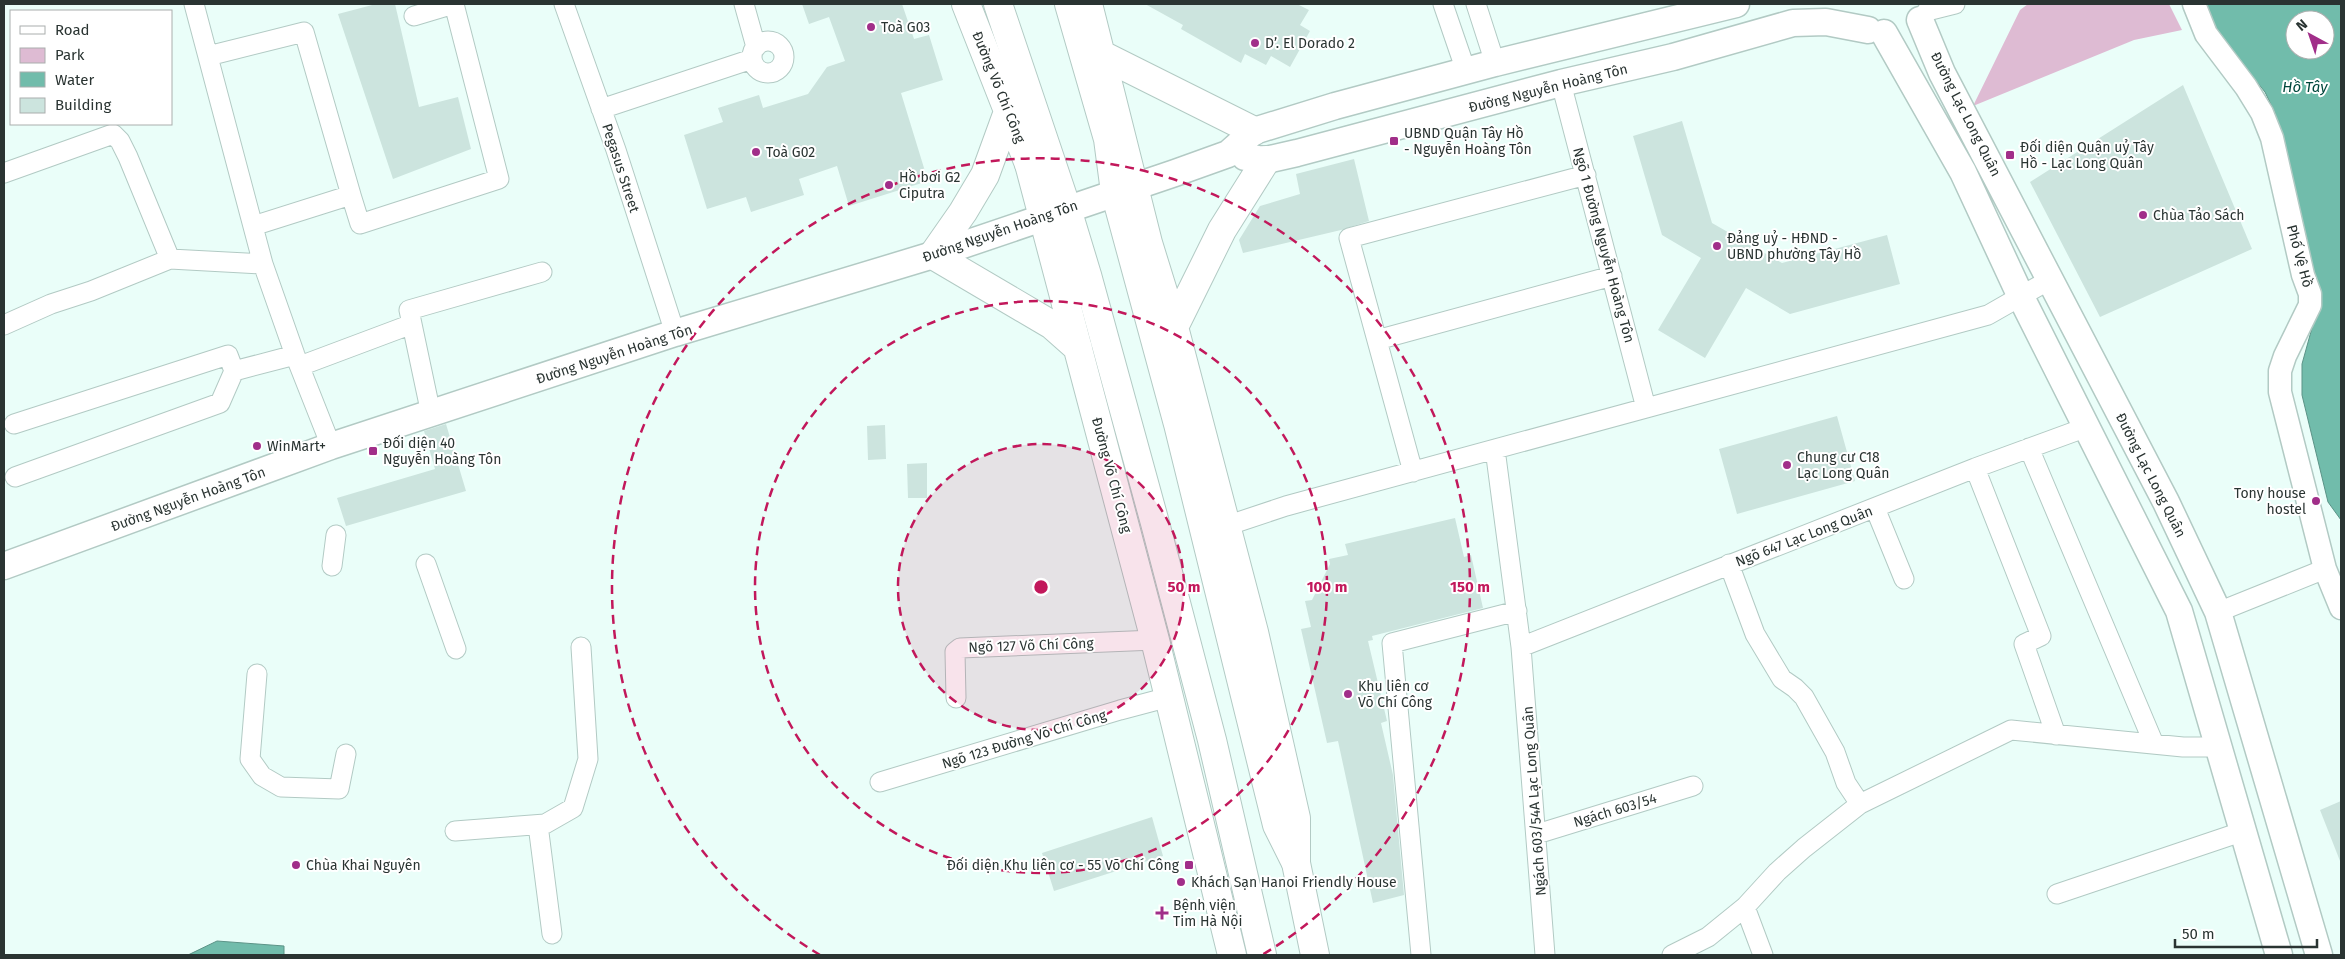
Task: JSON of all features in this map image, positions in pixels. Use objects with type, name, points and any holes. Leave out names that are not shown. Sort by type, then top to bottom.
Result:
[{"type":"main road","name":"Đường Võ Chí Công","points":[[966,4],[1029,164],[1087,275],[1212,740],[1262,955]]},
{"type":"main road","name":"Đường Võ Chí Công","points":[[998,4],[1055,213],[1066,303],[1170,697],[1232,955]]},
{"type":"main road","points":[[1069,4],[1112,127]]},
{"type":"main road","points":[[1088,4],[1102,55],[1112,127],[1178,424],[1277,825],[1296,863]]},
{"type":"main road","name":"Đường Nguyễn Hoàng Tôn","points":[[4,566],[331,446],[675,333],[932,255],[1228,154],[1254,131],[1335,106],[1495,63],[1736,4]]},
{"type":"main road","points":[[1840,4],[1845,13],[1855,23],[1876,32],[1903,30],[1926,12]]},
{"type":"main road","name":"Đường Lạc Long Quân","points":[[1926,12],[1945,79],[2166,502],[2218,612],[2318,955]]},
{"type":"main road","name":"Đường Nguyễn Hoàng Tôn","points":[[1228,154],[1266,160],[1297,154],[1561,83],[1673,57],[1793,23],[1826,22],[1876,32]]},
{"type":"main road","points":[[1876,32],[1962,172],[2021,297],[2180,611],[2279,955]]},
{"type":"main road","points":[[1102,55],[1254,131]]},
{"type":"main road","points":[[1008,109],[985,175],[963,212],[932,255],[1052,325],[1078,348]]},
{"type":"main road","points":[[1174,327],[1222,230],[1266,160]]},
{"type":"main road","points":[[1125,189],[1148,243],[1174,327],[1254,632],[1296,818],[1296,863],[1315,955]]},
{"type":"main road","points":[[1066,303],[1087,275]]},
{"type":"street","points":[[194,4],[263,264],[297,360],[331,446]]},
{"type":"street","points":[[208,56],[304,32],[360,224],[499,178],[454,4],[414,16]]},
{"type":"street","name":"Pegasus Street","points":[[564,4],[675,333]]},
{"type":"street","points":[[601,109],[754,53],[744,4]]},
{"type":"street","points":[[1443,4],[1466,71]]},
{"type":"street","points":[[1476,4],[1495,63]]},
{"type":"street","points":[[1926,12],[1955,4]]},
{"type":"street","name":"Phố Vệ Hồ","points":[[2194,4],[2206,34],[2262,113],[2272,138],[2303,275],[2310,294],[2310,305],[2285,356],[2280,371],[2280,392],[2325,569],[2341,608]]},
{"type":"street","name":"Ngõ 1 Đường Nguyễn Hoàng Tôn","points":[[1561,83],[1646,408]]},
{"type":"street","points":[[4,173],[113,134],[120,141],[128,157],[170,259]]},
{"type":"street","points":[[1413,472],[1349,238],[1586,175]]},
{"type":"street","points":[[253,226],[350,195]]},
{"type":"street","points":[[4,325],[51,304],[91,291],[170,259],[263,264]]},
{"type":"street","points":[[430,414],[409,310],[542,272]]},
{"type":"street","points":[[1377,340],[1612,276]]},
{"type":"street","points":[[1226,526],[1286,506],[1988,315],[2051,279]]},
{"type":"street","points":[[234,371],[297,360],[412,324]]},
{"type":"street","points":[[14,424],[228,355],[234,371],[220,403],[15,478]]},
{"type":"street","name":"Ngõ 647 Lạc Long Quân","points":[[1521,647],[1975,468],[2087,427]]},
{"type":"street","points":[[2029,448],[2154,744]]},
{"type":"street","name":"Ngách 603/54A Lạc Long Quân","points":[[1495,449],[1521,647],[1545,955]]},
{"type":"street","points":[[1975,468],[2042,636],[2024,644],[2056,735]]},
{"type":"street","points":[[1875,508],[1904,579]]},
{"type":"street","points":[[332,566],[336,536]]},
{"type":"street","points":[[426,564],[456,649]]},
{"type":"street","points":[[1730,564],[1755,634],[1782,679],[1796,688],[1804,697],[1833,747],[1846,783],[1860,804]]},
{"type":"street","points":[[2218,612],[2325,569]]},
{"type":"street","points":[[1421,955],[1392,643],[1517,611]]},
{"type":"street","name":"Ngõ 127 Võ Chí Công","points":[[956,698],[955,652],[960,648],[1155,640]]},
{"type":"street","points":[[455,831],[545,824],[572,808],[588,759],[581,647]]},
{"type":"street","points":[[258,674],[250,759],[262,776],[281,787],[339,789],[346,754]]},
{"type":"street","name":"Ngõ 123 Đường Võ Chí Công","points":[[880,782],[1120,710],[1170,697]]},
{"type":"street","points":[[1672,955],[1708,937],[1745,907],[1784,866],[1860,804],[2011,730],[2182,747],[2220,747]]},
{"type":"street","name":"Ngách 603/54","points":[[1537,834],[1693,786]]},
{"type":"street","points":[[538,825],[552,934]]},
{"type":"street","points":[[2058,894],[2244,831]]},
{"type":"street","points":[[1745,907],[1763,955]]},
{"type":"green space","points":[[2028,4],[2169,4],[2182,30],[2134,40],[1973,106],[2020,10]]},
{"type":"water","name":"Hồ Tây","points":[[2206,4],[2341,4],[2341,520],[2328,502],[2302,395],[2302,364],[2320,299],[2275,113],[2265,92],[2217,33]]},
{"type":"water","points":[[217,941],[284,946],[284,955],[188,955]]},
{"type":"building","points":[[376,4],[395,4],[419,107],[458,97],[471,149],[393,179],[338,14]]},
{"type":"building","points":[[802,4],[902,4],[914,39],[929,35],[943,80],[901,93],[928,181],[849,206],[837,166],[799,179],[804,195],[751,212],[746,197],[707,209],[684,135],[723,122],[718,108],[759,95],[763,108],[808,94],[827,67],[845,61],[829,17],[809,24]]},
{"type":"building","name":"D’. El Dorado 2","points":[[1145,4],[1297,4],[1309,10],[1300,25],[1310,31],[1290,67],[1271,56],[1266,65],[1245,54],[1241,63],[1181,29],[1183,25]]},
{"type":"building","name":"Chùa Tảo Sách","points":[[2183,85],[2252,249],[2100,317],[2030,182]]},
{"type":"building","name":"Đảng uỷ - HĐND - UBND phường Tây Hồ","points":[[1682,121],[1712,223],[1782,263],[1887,235],[1900,284],[1790,314],[1746,288],[1705,358],[1658,330],[1701,258],[1662,235],[1633,136]]},
{"type":"building","points":[[1354,159],[1369,221],[1341,230],[1243,253],[1239,240],[1260,206],[1300,194],[1296,174]]},
{"type":"building","name":"Chung cư C18 Lạc Long Quân","points":[[1837,416],[1855,481],[1737,514],[1719,449]]},
{"type":"building","points":[[446,424],[466,491],[346,526],[337,498],[435,469],[424,431]]},
{"type":"building","points":[[885,425],[886,459],[868,460],[867,426]]},
{"type":"building","points":[[927,463],[927,498],[908,498],[907,464]]},
{"type":"building","name":"Khu liên cơ Võ Chí Công","points":[[1455,518],[1464,557],[1471,555],[1483,608],[1372,636],[1373,640],[1368,641],[1387,721],[1381,723],[1393,775],[1404,895],[1373,903],[1338,741],[1327,743],[1301,629],[1311,627],[1305,601],[1312,600],[1330,564],[1329,559],[1348,555],[1345,544]]},
{"type":"building","points":[[2341,801],[2341,861],[2340,861],[2320,810]]},
{"type":"building","points":[[1152,817],[1163,856],[1054,891],[1042,853]]},
{"type":"place","name":"Toà G03","points":[[871,27]]},
{"type":"place","name":"D’. El Dorado 2","points":[[1255,43]]},
{"type":"place","name":"UBND Quận Tây Hồ - Nguyễn Hoàng Tôn","points":[[1394,141]]},
{"type":"place","name":"Toà G02","points":[[756,152]]},
{"type":"place","name":"Đối diện Quận uỷ Tây Hồ - Lạc Long Quân","points":[[2010,155]]},
{"type":"place","name":"Hồ bơi G2 Ciputra","points":[[889,185]]},
{"type":"place","name":"Chùa Tảo Sách","points":[[2143,215]]},
{"type":"place","name":"Đảng uỷ - HĐND - UBND phường Tây Hồ","points":[[1717,246]]},
{"type":"place","name":"WinMart+","points":[[257,446]]},
{"type":"place","name":"Đối diện 40 Nguyễn Hoàng Tôn","points":[[373,451]]},
{"type":"place","name":"Chung cư C18 Lạc Long Quân","points":[[1787,465]]},
{"type":"place","name":"Tony house hostel","points":[[2316,501]]},
{"type":"place","name":"Khu liên cơ Võ Chí Công","points":[[1348,694]]},
{"type":"place","name":"Chùa Khai Nguyên","points":[[296,865]]},
{"type":"place","name":"Đối diện Khu liên cơ - 55 Võ Chí Công","points":[[1189,865]]},
{"type":"place","name":"Khách Sạn Hanoi Friendly House","points":[[1181,882]]},
{"type":"place","name":"Bệnh viện Tim Hà Nội","points":[[1162,913]]}]
